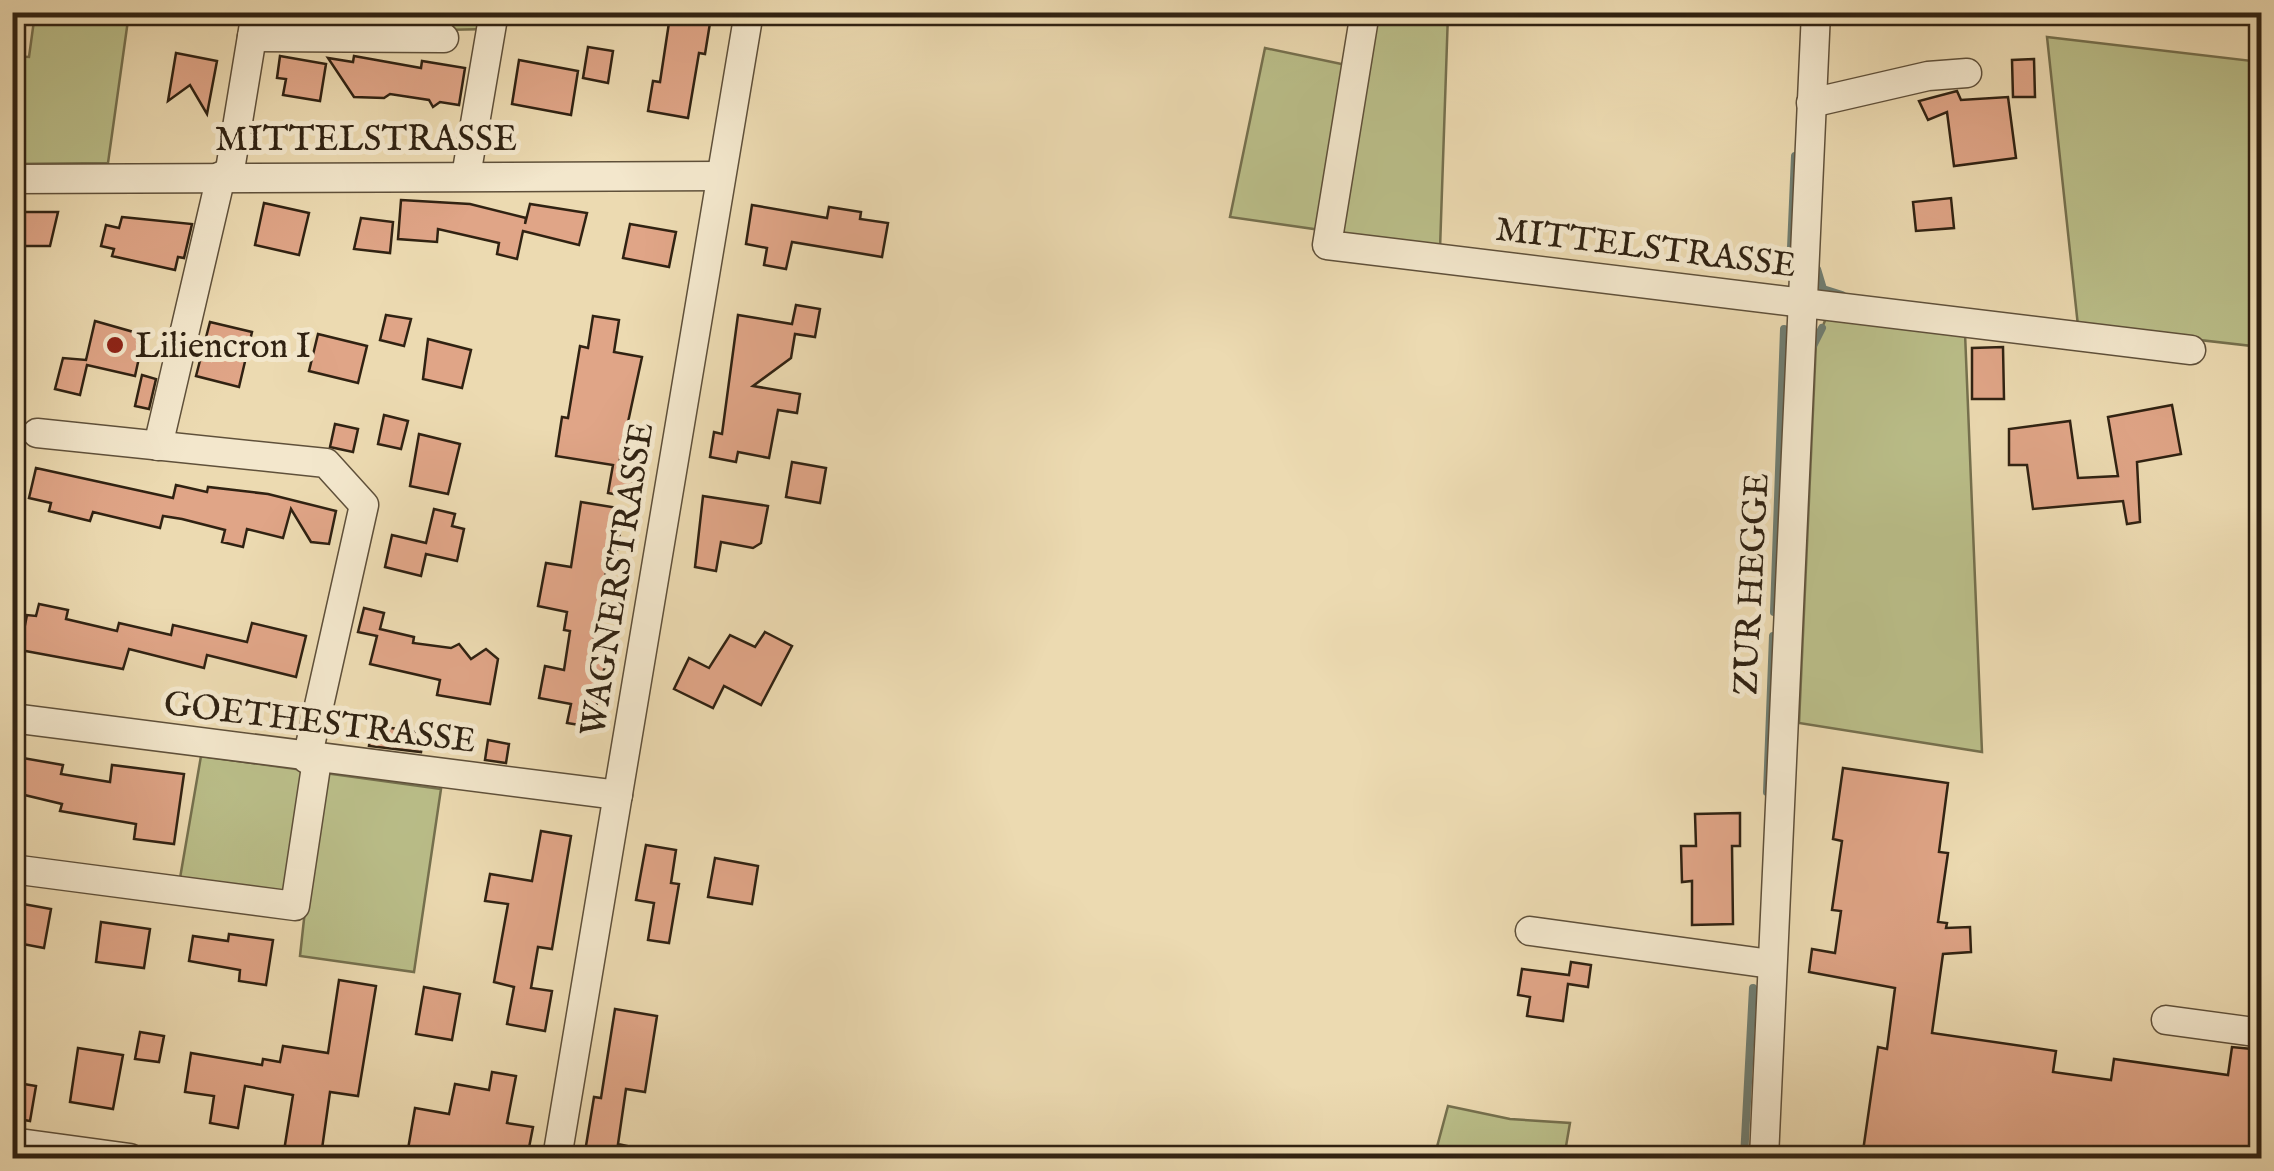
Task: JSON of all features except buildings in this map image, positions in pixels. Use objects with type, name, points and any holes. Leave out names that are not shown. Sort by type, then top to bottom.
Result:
[{"type":"street","points":[[466,176],[494,12]]},
{"type":"street","name":"WAGNERSTRASSE","points":[[557,1158],[749,12]]},
{"type":"street","name":"MITTELSTRASSE","points":[[1365,12],[1327,245],[2191,350]]},
{"type":"street","name":"ZUR HEGGE","points":[[1764,1158],[1816,12]]},
{"type":"street","points":[[158,446],[225,176],[254,25],[444,38]]},
{"type":"street","points":[[1811,104],[1928,76],[1967,73]]},
{"type":"street","name":"MITTELSTRASSE","points":[[12,179],[720,176]]},
{"type":"street","points":[[12,868],[295,906],[312,759],[364,505],[326,463],[37,434]]},
{"type":"street","name":"GOETHESTRASSE","points":[[12,718],[312,759],[618,794]]},
{"type":"street","points":[[1530,931],[1771,964]]},
{"type":"street","points":[[2166,1020],[2262,1033]]},
{"type":"street","points":[[12,1142],[130,1158]]},
{"type":"green space","points":[[35,13],[129,13],[108,163],[13,164],[13,56],[29,57]]},
{"type":"green space","points":[[350,13],[491,13],[488,29],[346,32]]},
{"type":"green space","points":[[1372,13],[1448,13],[1440,249],[1343,235],[1337,218]]},
{"type":"green space","points":[[2047,37],[2261,62],[2261,347],[2078,326]]},
{"type":"green space","points":[[1265,48],[1351,66],[1321,230],[1230,217]]},
{"type":"green space","points":[[1826,318],[1965,333],[1982,752],[1799,723],[1816,343]]},
{"type":"green space","points":[[201,756],[441,789],[414,972],[300,956],[306,901],[179,884]]},
{"type":"green space","points":[[1448,1106],[1510,1119],[1570,1123],[1564,1158],[1434,1158]]},
{"type":"waterway","points":[[1790,271],[1795,156]]},
{"type":"waterway","points":[[1817,269],[1823,289],[1842,295]]},
{"type":"waterway","points":[[1813,346],[1822,328]]},
{"type":"waterway","points":[[1774,612],[1784,329]]},
{"type":"waterway","points":[[1767,792],[1773,636]]},
{"type":"waterway","points":[[1744,1158],[1753,988]]},
{"type":"place","name":"Liliencron I","points":[[115,345]]}]
